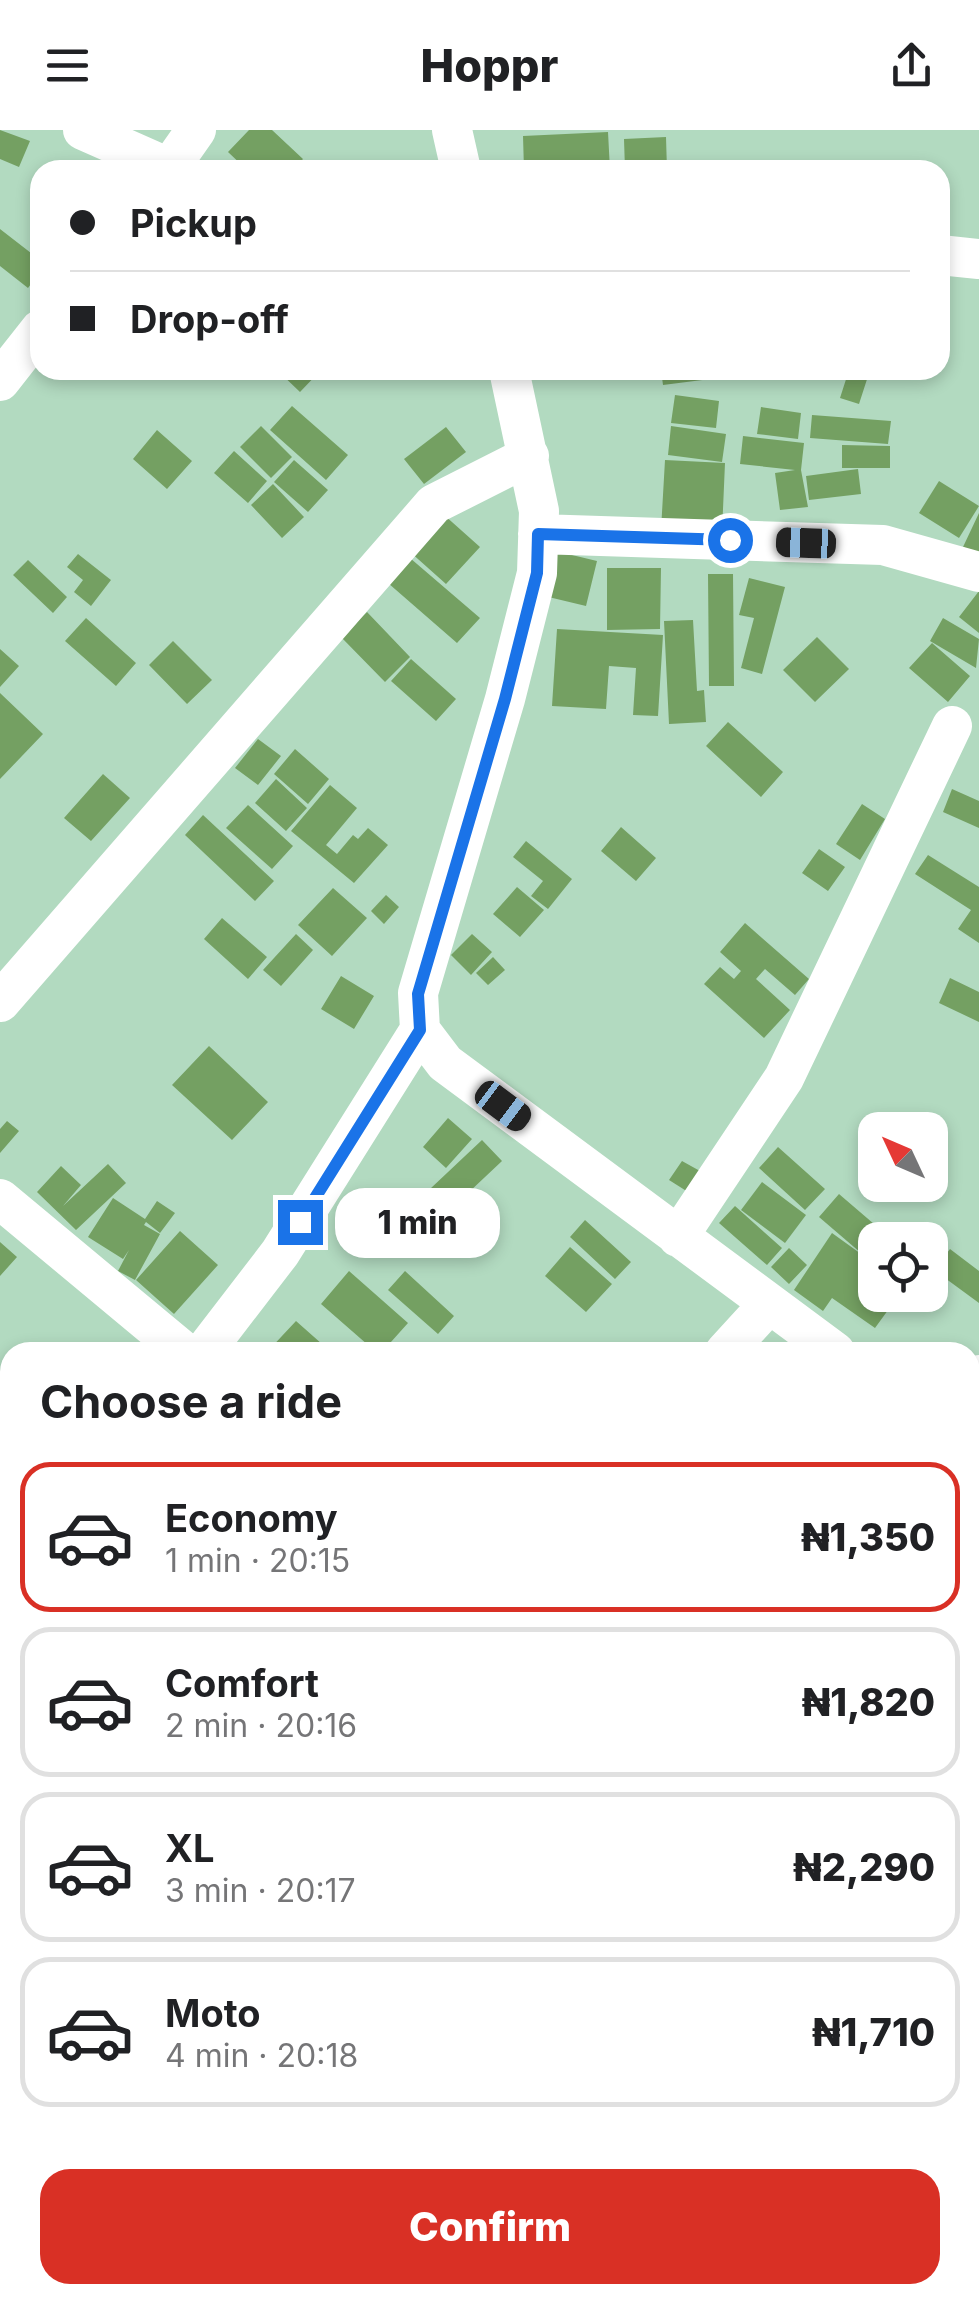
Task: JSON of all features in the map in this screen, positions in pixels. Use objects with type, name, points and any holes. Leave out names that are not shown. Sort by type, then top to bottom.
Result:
[{"type":"street","points":[[82,130],[148,160]]},
{"type":"street","points":[[174,160],[196,130]]},
{"type":"street","points":[[452,130],[459,160]]},
{"type":"street","points":[[950,255],[979,258]]},
{"type":"street","points":[[0,381],[30,343]]},
{"type":"street","points":[[510,380],[539,511],[537,573],[505,699],[418,994],[420,1030],[445,1063],[821,1342]]},
{"type":"street","points":[[0,1002],[434,504],[529,456]]},
{"type":"street","points":[[538,534],[883,545],[979,572]]},
{"type":"street","points":[[678,1237],[784,1078],[952,726]]},
{"type":"street","points":[[212,1342],[280,1254],[420,1030]]},
{"type":"street","points":[[0,1199],[172,1342]]},
{"type":"street","points":[[734,1342],[768,1305]]},
{"type":"building","points":[[0,130],[30,141],[19,167],[0,159]]},
{"type":"building","points":[[249,130],[272,130],[303,159],[236,160],[228,152]]},
{"type":"building","points":[[608,132],[609,160],[524,160],[523,136]]},
{"type":"building","points":[[666,137],[667,160],[625,160],[624,139]]},
{"type":"building","points":[[0,229],[30,252],[30,285],[28,288],[0,266]]},
{"type":"building","points":[[287,380],[311,380],[300,392]]},
{"type":"building","points":[[662,380],[702,380],[663,385]]},
{"type":"building","points":[[846,380],[867,380],[859,404],[840,398]]},
{"type":"building","points":[[675,395],[719,401],[716,428],[671,423]]},
{"type":"building","points":[[292,406],[348,455],[326,480],[270,430]]},
{"type":"building","points":[[761,407],[801,413],[798,439],[757,434]]},
{"type":"building","points":[[812,415],[891,421],[888,444],[810,438]]},
{"type":"building","points":[[261,426],[292,457],[271,478],[240,447]]},
{"type":"building","points":[[671,426],[726,434],[722,462],[668,455]]},
{"type":"building","points":[[446,427],[466,452],[424,484],[404,459]]},
{"type":"building","points":[[157,430],[192,461],[167,489],[133,459]]},
{"type":"building","points":[[743,436],[804,443],[801,470],[808,507],[780,510],[775,473],[795,470],[740,464]]},
{"type":"building","points":[[842,445],[890,446],[890,468],[842,468]]},
{"type":"building","points":[[234,451],[267,481],[248,503],[214,473]]},
{"type":"building","points":[[294,460],[328,490],[308,512],[274,482]]},
{"type":"building","points":[[665,460],[725,463],[722,532],[661,530]]},
{"type":"building","points":[[858,469],[861,494],[809,500],[806,476]]},
{"type":"building","points":[[939,481],[979,506],[959,538],[919,513]]},
{"type":"building","points":[[273,484],[304,517],[282,538],[251,505]]},
{"type":"building","points":[[979,513],[979,554],[963,547]]},
{"type":"building","points":[[443,514],[480,547],[446,584],[409,551]]},
{"type":"building","points":[[547,549],[597,561],[586,606],[536,594]]},
{"type":"building","points":[[78,554],[111,580],[91,606],[74,592],[83,580],[67,567]]},
{"type":"building","points":[[410,558],[480,618],[457,643],[388,583]]},
{"type":"building","points":[[28,560],[67,597],[53,613],[13,575]]},
{"type":"building","points":[[607,568],[661,568],[660,629],[607,630]]},
{"type":"building","points":[[708,574],[733,574],[734,686],[709,686]]},
{"type":"building","points":[[749,578],[785,587],[762,674],[741,668],[754,618],[739,615]]},
{"type":"building","points":[[979,591],[979,633],[959,617]]},
{"type":"building","points":[[367,612],[410,657],[385,682],[341,637]]},
{"type":"building","points":[[86,618],[136,663],[116,686],[65,641]]},
{"type":"building","points":[[943,618],[979,639],[976,668],[930,641]]},
{"type":"building","points":[[693,620],[697,691],[704,690],[706,722],[669,724],[664,621]]},
{"type":"building","points":[[557,629],[663,635],[658,716],[633,715],[636,668],[609,666],[606,709],[552,706]]},
{"type":"building","points":[[817,637],[849,669],[815,702],[783,670]]},
{"type":"building","points":[[173,641],[212,680],[187,704],[149,665]]},
{"type":"building","points":[[932,643],[970,676],[948,702],[909,668]]},
{"type":"building","points":[[0,649],[19,666],[0,687]]},
{"type":"building","points":[[411,659],[456,699],[436,721],[391,681]]},
{"type":"building","points":[[0,693],[43,734],[0,779]]},
{"type":"building","points":[[728,722],[783,772],[761,797],[706,746]]},
{"type":"building","points":[[258,739],[281,756],[258,785],[235,768]]},
{"type":"building","points":[[295,749],[329,779],[308,804],[274,774]]},
{"type":"building","points":[[103,774],[130,798],[91,841],[64,818]]},
{"type":"building","points":[[276,779],[307,808],[286,831],[255,803]]},
{"type":"building","points":[[330,785],[357,808],[326,845],[337,854],[353,835],[358,839],[368,828],[388,845],[354,883],[291,831]]},
{"type":"building","points":[[952,789],[979,801],[979,828],[943,812]]},
{"type":"building","points":[[862,804],[885,819],[860,860],[836,844]]},
{"type":"building","points":[[248,805],[293,846],[272,869],[226,828]]},
{"type":"building","points":[[203,815],[274,881],[255,901],[185,835]]},
{"type":"building","points":[[621,827],[656,858],[636,881],[601,851]]},
{"type":"building","points":[[526,841],[572,879],[548,909],[531,896],[543,881],[513,857]]},
{"type":"building","points":[[819,849],[845,867],[828,891],[802,873]]},
{"type":"building","points":[[928,855],[979,887],[979,943],[958,929],[971,910],[915,874]]},
{"type":"building","points":[[517,887],[544,910],[520,937],[493,914]]},
{"type":"building","points":[[333,888],[367,918],[332,956],[298,925]]},
{"type":"building","points":[[386,895],[399,907],[384,924],[371,911]]},
{"type":"building","points":[[222,918],[267,957],[248,979],[204,939]]},
{"type":"building","points":[[745,923],[809,979],[795,995],[765,969],[756,979],[790,1010],[764,1038],[704,984],[720,967],[734,979],[741,971],[720,952]]},
{"type":"building","points":[[296,934],[313,950],[281,986],[263,970]]},
{"type":"building","points":[[472,934],[492,952],[471,975],[451,955]]},
{"type":"building","points":[[493,957],[505,970],[488,985],[476,973]]},
{"type":"building","points":[[341,976],[374,996],[354,1029],[321,1009]]},
{"type":"building","points":[[950,978],[979,992],[979,1022],[939,1003]]},
{"type":"building","points":[[209,1046],[268,1102],[232,1140],[172,1085]]},
{"type":"building","points":[[448,1118],[472,1139],[446,1168],[423,1147]]},
{"type":"building","points":[[7,1121],[19,1131],[0,1153],[0,1129]]},
{"type":"building","points":[[482,1140],[502,1161],[450,1210],[430,1189]]},
{"type":"building","points":[[778,1147],[825,1189],[805,1210],[759,1168]]},
{"type":"building","points":[[682,1161],[700,1171],[688,1192],[669,1180]]},
{"type":"building","points":[[108,1164],[126,1183],[76,1230],[37,1192],[61,1166],[81,1185],[63,1206]]},
{"type":"building","points":[[762,1182],[806,1215],[785,1243],[741,1210]]},
{"type":"building","points":[[839,1194],[872,1222],[858,1222],[858,1250],[819,1217]]},
{"type":"building","points":[[113,1198],[145,1219],[157,1201],[175,1213],[160,1233],[146,1222],[144,1225],[160,1234],[135,1280],[118,1271],[129,1250],[123,1259],[88,1237]]},
{"type":"building","points":[[735,1206],[782,1248],[767,1265],[719,1223]]},
{"type":"building","points":[[585,1220],[631,1262],[615,1279],[570,1237]]},
{"type":"building","points":[[180,1231],[218,1265],[174,1314],[136,1280]]},
{"type":"building","points":[[832,1233],[858,1252],[858,1312],[887,1312],[875,1328],[832,1298],[823,1311],[794,1290]]},
{"type":"building","points":[[0,1242],[17,1257],[0,1276]]},
{"type":"building","points":[[570,1247],[612,1284],[586,1312],[545,1276]]},
{"type":"building","points":[[789,1248],[807,1265],[789,1284],[771,1267]]},
{"type":"building","points":[[950,1249],[979,1271],[979,1303],[948,1280]]},
{"type":"building","points":[[349,1271],[408,1323],[391,1342],[365,1342],[321,1304]]},
{"type":"building","points":[[405,1271],[454,1316],[438,1334],[388,1290]]},
{"type":"building","points":[[296,1321],[320,1342],[276,1342]]},
{"type":"route","points":[[300,1222],[420,1030],[418,994],[505,699],[537,573],[538,534],[730,540]]}]
